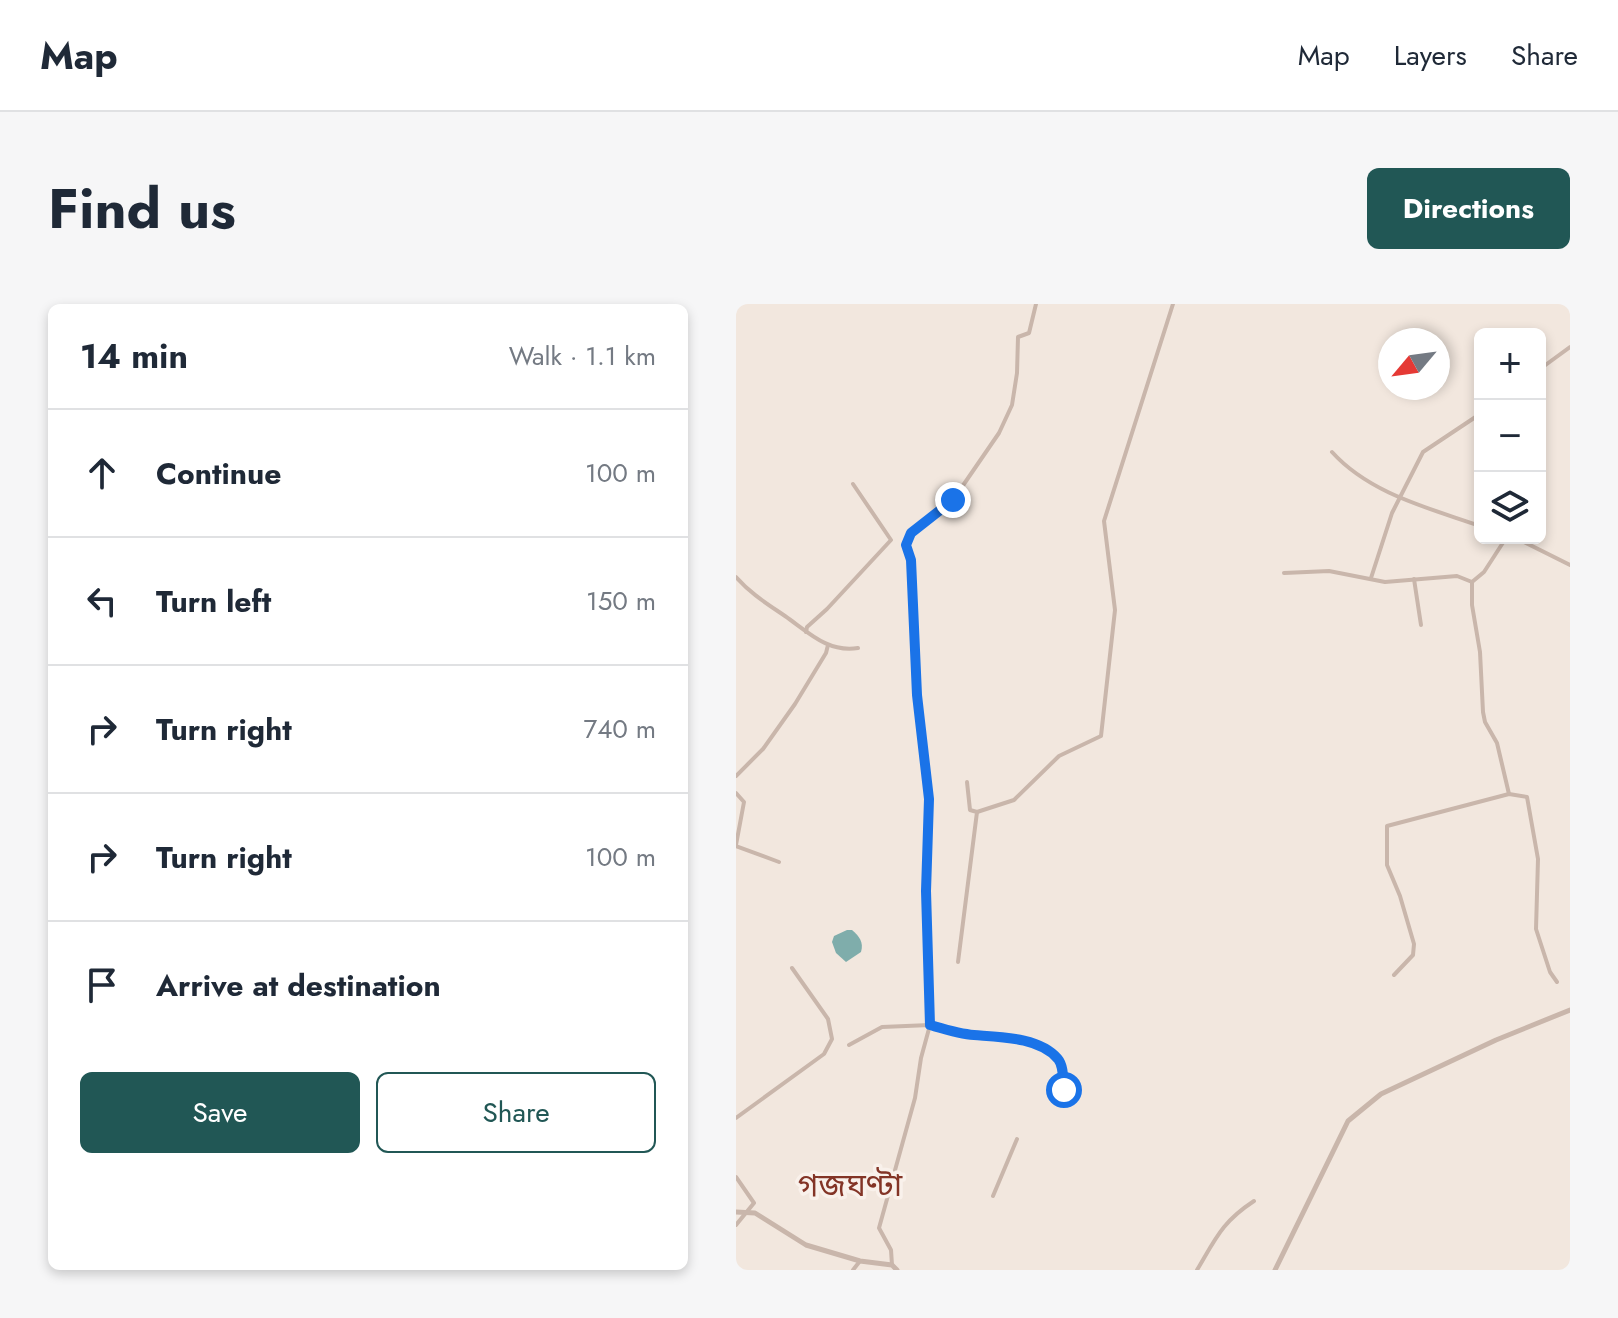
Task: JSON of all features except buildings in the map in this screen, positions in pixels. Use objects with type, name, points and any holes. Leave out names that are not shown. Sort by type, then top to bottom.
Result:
[{"type":"street","points":[[736,1212],[755,1213],[806,1245],[895,1268],[891,1250],[879,1228],[915,1098],[930,1025],[926,891],[929,799],[917,695],[911,560],[906,545],[911,533],[953,500],[999,433],[1012,405],[1018,337],[1029,333],[1036,304]]},
{"type":"street","points":[[967,782],[970,810],[977,812],[1014,800],[1059,756],[1101,736],[1115,610],[1104,521],[1173,304]]},
{"type":"street","points":[[1546,365],[1570,347]]},
{"type":"street","points":[[1371,578],[1398,498],[1423,452],[1474,418]]},
{"type":"street","points":[[1332,452],[1357,474],[1398,498],[1474,524]]},
{"type":"street","points":[[806,632],[807,627],[891,540],[853,484]]},
{"type":"street","points":[[1472,582],[1484,572],[1502,544]]},
{"type":"street","points":[[1528,544],[1570,565]]},
{"type":"street","points":[[1284,573],[1329,571],[1385,582],[1457,576],[1472,582]]},
{"type":"street","points":[[736,577],[751,595],[828,645],[858,648]]},
{"type":"street","points":[[1414,579],[1421,625]]},
{"type":"street","points":[[1472,582],[1483,712],[1497,743],[1509,794]]},
{"type":"street","points":[[736,776],[763,749],[795,704],[828,645]]},
{"type":"street","points":[[736,793],[744,802],[736,846],[779,862]]},
{"type":"street","points":[[1394,975],[1413,955],[1414,944],[1387,865],[1387,826],[1509,794],[1527,797],[1533,820],[1538,859],[1536,929],[1550,972],[1557,982]]},
{"type":"street","points":[[958,962],[977,812]]},
{"type":"street","points":[[736,1118],[824,1054],[832,1039],[828,1019],[792,968]]},
{"type":"street","points":[[1275,1270],[1348,1121],[1381,1094],[1496,1040],[1570,1010]]},
{"type":"street","points":[[849,1045],[882,1027],[930,1025],[973,1035],[1028,1041],[1058,1058],[1064,1090]]},
{"type":"street","points":[[993,1196],[1017,1139]]},
{"type":"street","points":[[736,1177],[754,1203],[736,1225]]},
{"type":"street","points":[[1197,1270],[1208,1248],[1232,1216],[1254,1201]]},
{"type":"street","points":[[853,1270],[860,1261]]},
{"type":"water","points":[[852,930],[859,937],[862,948],[846,962],[836,953],[832,942],[834,936]]},
{"type":"district","name":"গজঘণ্টা","points":[[850,1185]]},
{"type":"route","points":[[953,500],[911,533],[906,541],[911,560],[917,695],[929,799],[926,891],[930,1025],[973,1035],[1028,1041],[1058,1058],[1064,1090]]}]
